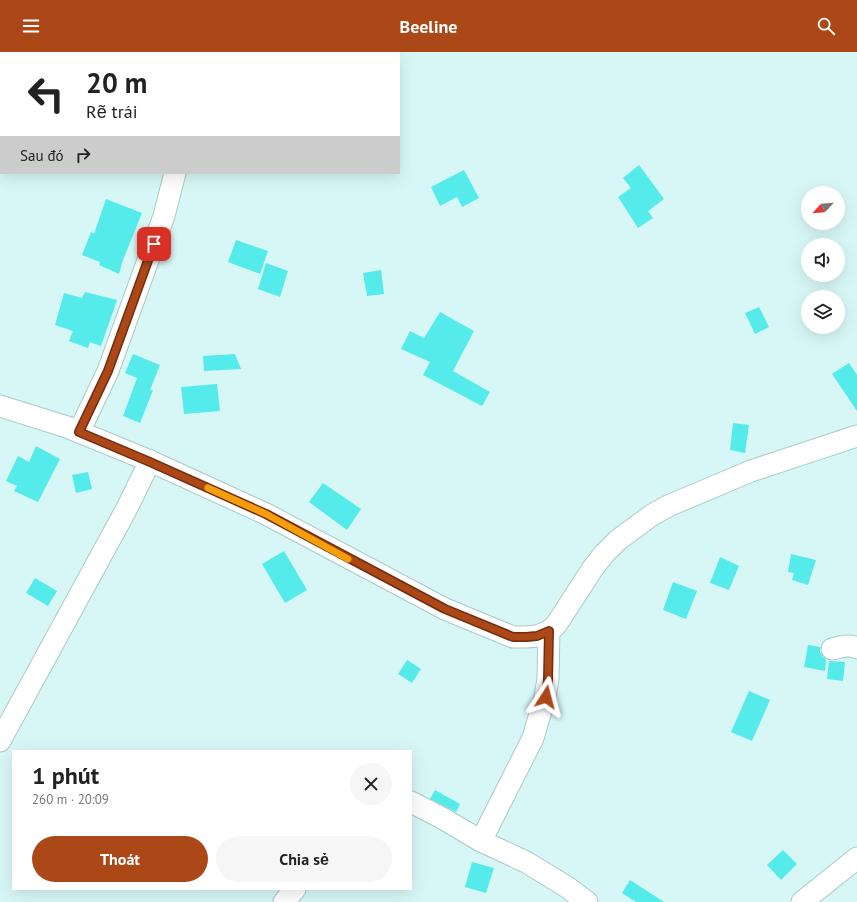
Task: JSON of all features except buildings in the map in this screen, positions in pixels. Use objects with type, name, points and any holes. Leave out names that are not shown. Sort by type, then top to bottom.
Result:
[{"type":"street","points":[[79,432],[108,371],[164,216],[175,174]]},
{"type":"street","points":[[0,406],[79,432],[266,514],[445,609],[513,637],[537,636],[549,631],[556,625],[593,568],[604,554],[618,540],[652,515],[668,506],[751,471],[857,436]]},
{"type":"street","points":[[0,741],[122,517],[150,462]]},
{"type":"street","points":[[482,841],[533,738],[546,697],[548,680],[549,631]]},
{"type":"street","points":[[832,649],[844,646],[857,648]]},
{"type":"street","points":[[412,803],[482,841],[526,862],[567,887],[587,902]]},
{"type":"street","points":[[802,902],[857,858]]},
{"type":"street","points":[[284,902],[294,890]]},
{"type":"slow traffic","points":[[208,488],[266,514],[348,559]]},
{"type":"route","points":[[154,244],[108,371],[79,432],[266,514],[445,609],[513,637],[537,636],[549,631],[548,680],[546,697]]}]
